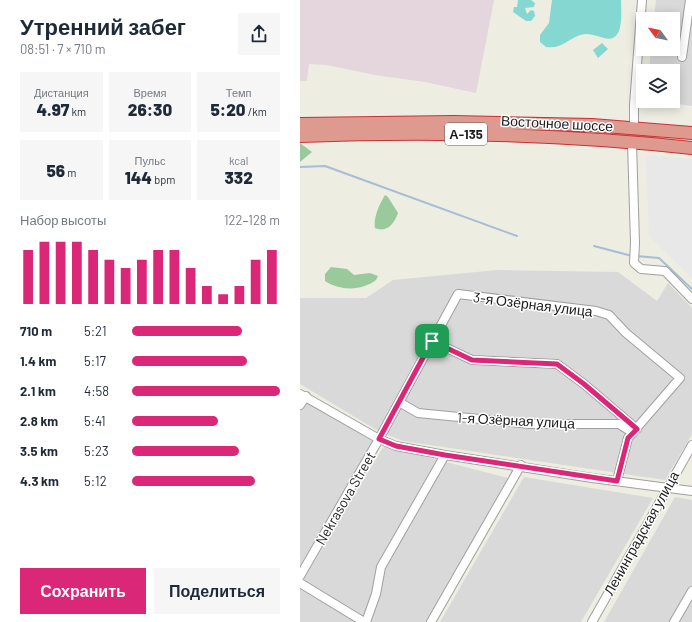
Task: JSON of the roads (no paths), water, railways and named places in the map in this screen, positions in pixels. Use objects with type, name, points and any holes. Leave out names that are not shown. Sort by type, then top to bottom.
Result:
[{"type":"highway","name":"Восточное шоссе","points":[[300,124],[454,122],[592,125],[692,133]]},
{"type":"highway","points":[[453,134],[449,128],[454,122]]},
{"type":"highway","name":"Восточное шоссе","points":[[300,136],[453,134],[632,143],[692,148]]},
{"type":"street","points":[[634,128],[634,105],[642,0]]},
{"type":"street","points":[[682,58],[690,0]]},
{"type":"street","points":[[632,143],[634,263],[641,269],[665,271],[692,299]]},
{"type":"street","name":"Nekrasova Street","points":[[300,576],[379,439],[458,294]]},
{"type":"street","name":"3-я Озёрная улица","points":[[458,294],[596,311],[609,315],[626,333],[680,378],[635,431]]},
{"type":"street","points":[[432,341],[472,360],[557,364],[584,384],[635,431],[628,438],[617,481]]},
{"type":"street","points":[[300,406],[303,395],[379,439],[396,446],[445,455],[521,465],[617,481],[669,486],[692,491]]},
{"type":"street","name":"1-я Озёрная улица","points":[[399,402],[418,413],[530,424],[619,424],[635,431]]},
{"type":"street","name":"Ленинградская улица","points":[[592,622],[692,445]]},
{"type":"street","points":[[300,583],[365,622],[376,594],[381,567],[445,455]]},
{"type":"street","points":[[431,622],[521,465]]},
{"type":"street","points":[[674,622],[692,591]]},
{"type":"waterway","points":[[300,167],[325,166],[517,236]]},
{"type":"waterway","points":[[594,246],[632,256]]},
{"type":"waterway","points":[[636,256],[659,258],[692,289]]}]
